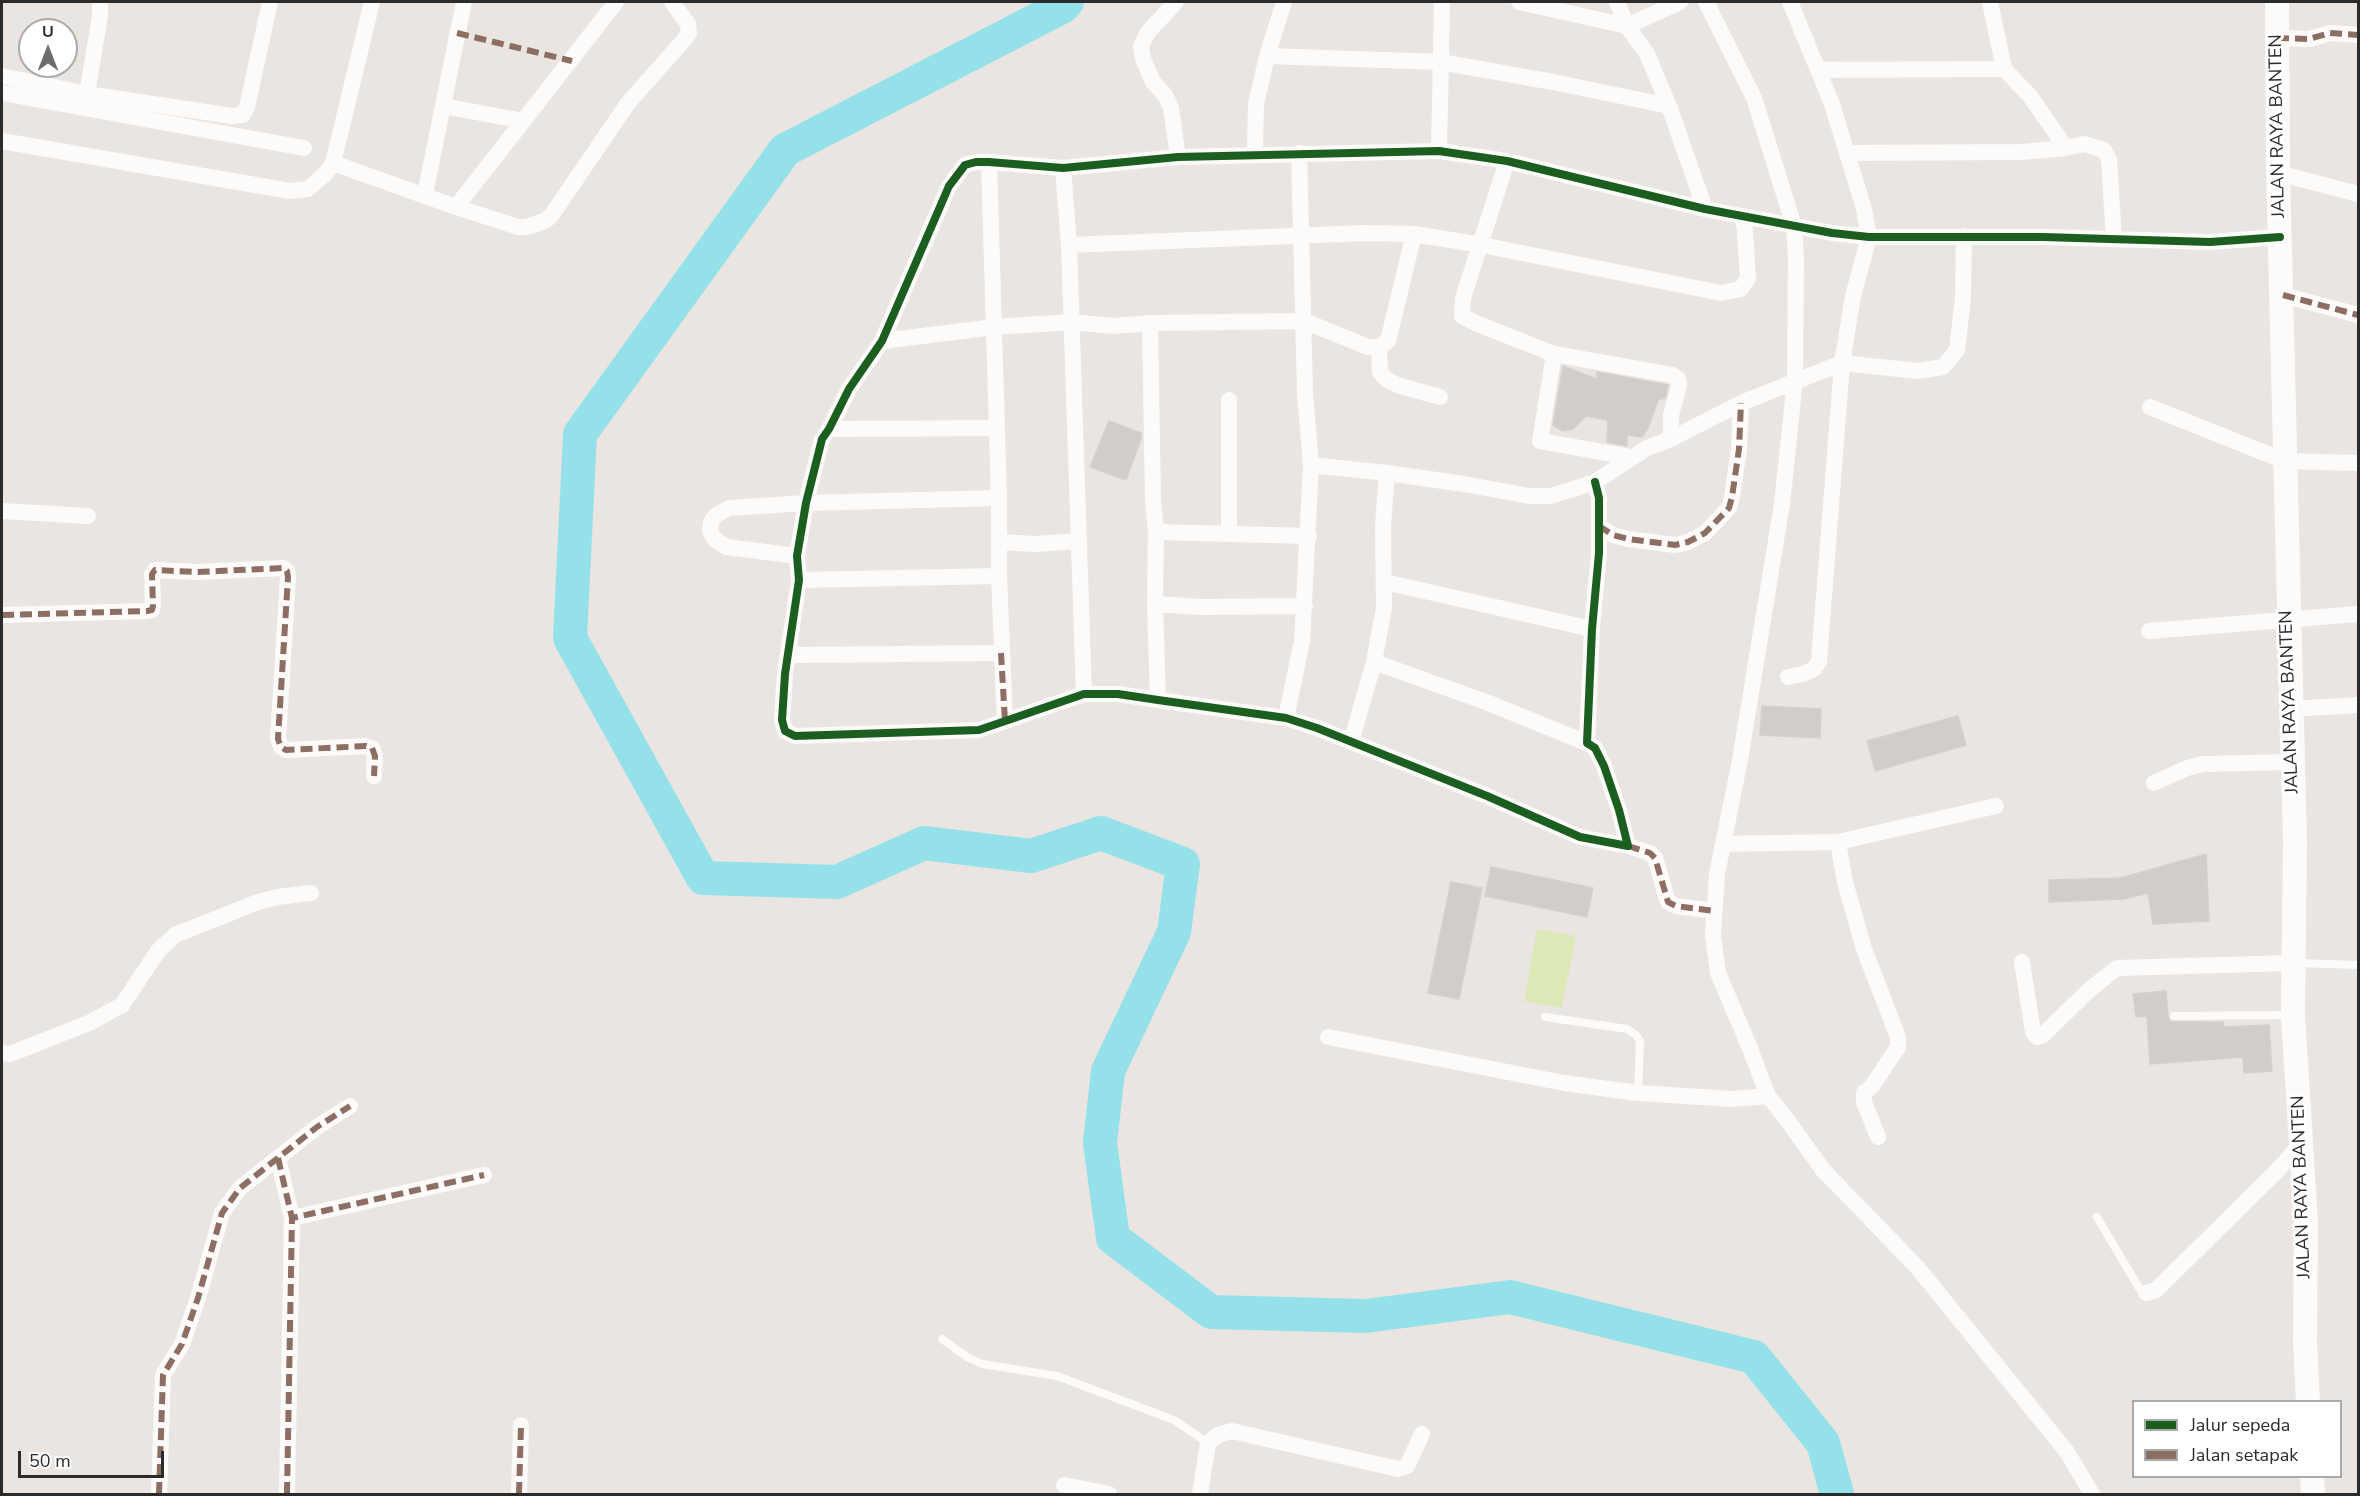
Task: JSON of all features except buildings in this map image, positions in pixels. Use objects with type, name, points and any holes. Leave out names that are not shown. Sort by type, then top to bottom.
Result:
[{"type":"main road","name":"JALAN RAYA BANTEN","points":[[2277,2],[2278,173],[2283,295],[2288,620],[2295,843],[2293,1015],[2306,1223],[2305,1341],[2308,1400]]},
{"type":"main road","points":[[2312,1478],[2313,1494]]},
{"type":"street","points":[[87,94],[100,16],[100,2]]},
{"type":"street","points":[[2,76],[87,94],[232,116],[243,115],[247,107],[270,2]]},
{"type":"street","points":[[2,141],[290,191],[308,189],[326,173],[333,163],[372,2]]},
{"type":"street","points":[[425,194],[464,2]]},
{"type":"street","points":[[456,207],[616,2]]},
{"type":"street","points":[[333,163],[518,227],[535,226],[551,216],[628,103],[689,33],[688,24],[672,2]]},
{"type":"street","points":[[1176,2],[1148,32],[1141,46],[1143,59],[1153,82],[1165,94],[1171,108],[1178,156]]},
{"type":"street","points":[[1255,153],[1256,104],[1267,56],[1284,2]]},
{"type":"street","points":[[1439,151],[1442,2]]},
{"type":"street","points":[[1519,2],[1627,26],[1680,2]]},
{"type":"street","points":[[1617,2],[1627,26],[1647,54],[1705,209]]},
{"type":"street","points":[[1706,2],[1754,98],[1794,226],[1796,259],[1795,380],[1782,504],[1740,760],[1717,874],[1713,936],[1718,973],[1768,1096],[1823,1170],[1917,1267],[1940,1295],[2067,1452],[2092,1494]]},
{"type":"street","points":[[1788,677],[1814,669],[1819,661],[1842,363],[1853,296],[1869,237],[1864,209],[1847,153],[1819,70],[1790,2]]},
{"type":"street","points":[[1990,2],[2004,69],[2030,96],[2066,148]]},
{"type":"street","points":[[2277,38],[2309,39],[2330,33],[2358,35]]},
{"type":"street","points":[[1267,56],[1441,62],[1668,106]]},
{"type":"street","points":[[1819,70],[2004,69]]},
{"type":"street","points":[[2,93],[304,148]]},
{"type":"street","points":[[443,106],[524,121]]},
{"type":"street","points":[[1847,153],[2022,152],[2084,144],[2104,150],[2109,160],[2114,239]]},
{"type":"street","points":[[1715,911],[1676,906],[1668,902],[1655,858],[1650,853],[1628,846],[1580,837],[1487,796],[1286,718],[1118,694],[1084,694],[979,730],[795,736],[785,731],[782,720],[785,674],[799,580],[797,556],[806,503],[822,438],[849,389],[882,341],[949,186],[965,165],[989,162],[1063,168],[1178,156],[1439,151],[1507,161],[1705,209],[1869,237],[1964,236],[2210,242],[2280,237]]},
{"type":"street","points":[[1286,718],[1302,640],[1311,465],[1305,394],[1299,153]]},
{"type":"street","points":[[1507,161],[1463,298],[1462,316],[1554,354],[1672,375],[1678,379],[1679,386],[1671,415],[1671,439]]},
{"type":"street","points":[[989,162],[995,327],[1001,653],[1005,720]]},
{"type":"street","points":[[1063,168],[1069,245],[1084,694]]},
{"type":"street","points":[[2278,173],[2358,194]]},
{"type":"street","points":[[1069,245],[1301,235],[1414,234],[1482,244],[1721,293],[1741,289],[1748,278],[1742,216]]},
{"type":"street","points":[[882,341],[995,327],[1071,322],[1113,326],[1150,323],[1304,321],[1368,347],[1378,347],[1388,341],[1414,234]]},
{"type":"street","points":[[1311,465],[1387,473],[1529,496],[1551,496],[1595,482],[1647,448],[1671,439],[1741,403],[1842,363],[1918,371],[1943,367],[1957,350],[1963,298],[1964,236]]},
{"type":"street","points":[[2283,295],[2358,315]]},
{"type":"street","points":[[1150,323],[1158,700]]},
{"type":"street","points":[[1378,347],[1380,372],[1386,379],[1397,385],[1440,397]]},
{"type":"street","points":[[1554,354],[1540,441],[1630,458]]},
{"type":"street","points":[[1229,400],[1229,534]]},
{"type":"street","points":[[1599,526],[1613,535],[1628,539],[1675,545],[1688,542],[1705,533],[1729,508],[1739,449],[1741,403]]},
{"type":"street","points":[[2150,407],[2285,461],[2358,463]]},
{"type":"street","points":[[829,429],[997,428]]},
{"type":"street","points":[[1351,742],[1374,662],[1384,608],[1383,525],[1387,473]]},
{"type":"street","points":[[1587,743],[1599,526],[1599,498],[1595,482]]},
{"type":"street","points":[[797,556],[727,547],[715,540],[710,531],[711,522],[716,515],[729,508],[806,503],[999,498]]},
{"type":"street","points":[[2,511],[88,516]]},
{"type":"street","points":[[1156,532],[1309,536]]},
{"type":"street","points":[[999,542],[1035,544],[1079,541]]},
{"type":"street","points":[[2,615],[147,611],[152,610],[153,606],[152,574],[155,570],[197,572],[284,568],[288,577],[278,740],[281,747],[286,750],[366,746],[372,748],[375,756],[374,776]]},
{"type":"street","points":[[799,580],[999,576]]},
{"type":"street","points":[[1385,582],[1592,629]]},
{"type":"street","points":[[1155,604],[1202,607],[1305,606]]},
{"type":"street","points":[[2150,631],[2358,614]]},
{"type":"street","points":[[790,651],[798,655],[1001,653]]},
{"type":"street","points":[[1374,662],[1486,702],[1595,748],[1604,766],[1619,810],[1628,846]]},
{"type":"street","points":[[2291,709],[2358,705]]},
{"type":"street","points":[[2154,783],[2187,768],[2202,764],[2292,762]]},
{"type":"street","points":[[1723,843],[1838,842],[1996,806]]},
{"type":"street","points":[[1838,842],[1845,882],[1864,949],[1898,1037],[1898,1047],[1872,1086],[1864,1093],[1864,1102],[1878,1137]]},
{"type":"street","points":[[2,1053],[10,1054],[89,1023],[122,1005],[158,951],[175,935],[258,902],[277,897],[312,893]]},
{"type":"street","points":[[2022,962],[2033,1032],[2037,1037],[2042,1036],[2089,990],[2117,968],[2293,963]]},
{"type":"street","points":[[1328,1037],[1564,1083],[1638,1093],[1732,1099],[1768,1096]]},
{"type":"street","points":[[159,1494],[163,1375],[182,1344],[198,1298],[222,1213],[240,1188],[317,1127],[350,1106]]},
{"type":"street","points":[[2146,1293],[2156,1290],[2277,1171],[2302,1141]]},
{"type":"street","points":[[278,1158],[292,1218],[287,1494]]},
{"type":"street","points":[[292,1218],[484,1175]]},
{"type":"street","points":[[519,1494],[521,1425]]},
{"type":"street","points":[[1200,1494],[1208,1443],[1218,1435],[1232,1431],[1398,1468],[1407,1466],[1422,1434]]},
{"type":"street","points":[[1064,1485],[1109,1494]]},
{"type":"lane","points":[[2293,963],[2358,964]]},
{"type":"lane","points":[[2174,1016],[2293,1015]]},
{"type":"lane","points":[[1545,1017],[1627,1029],[1636,1035],[1640,1041],[1638,1093]]},
{"type":"lane","points":[[2097,1217],[2139,1288],[2146,1293]]},
{"type":"lane","points":[[942,1339],[967,1357],[982,1364],[1057,1376],[1174,1420],[1208,1443]]},
{"type":"green space","points":[[1537,929],[1576,936],[1562,1008],[1524,1001]]},
{"type":"waterway","points":[[1067,2],[1062,7],[785,150],[580,434],[570,638],[703,878],[837,882],[924,843],[1031,856],[1101,833],[1183,864],[1174,932],[1108,1071],[1100,1143],[1113,1238],[1211,1312],[1366,1316],[1510,1297],[1754,1357],[1823,1443],[1837,1494]]},
{"type":"marked path","points":[[457,33],[572,61]]},
{"type":"marked path","points":[[2277,38],[2309,39],[2330,33],[2358,35]]},
{"type":"marked path","points":[[2283,295],[2358,315]]},
{"type":"marked path","points":[[1599,526],[1613,535],[1628,539],[1675,545],[1688,542],[1705,533],[1729,508],[1739,449],[1741,403]]},
{"type":"marked path","points":[[2,615],[147,611],[152,610],[153,606],[152,574],[155,570],[197,572],[284,568],[288,577],[278,739],[281,747],[286,750],[366,746],[372,748],[375,756],[374,776]]},
{"type":"marked path","points":[[1001,653],[1005,721]]},
{"type":"marked path","points":[[1628,846],[1650,853],[1655,858],[1668,902],[1676,906],[1715,911]]},
{"type":"marked path","points":[[159,1494],[163,1375],[182,1344],[198,1298],[222,1213],[240,1188],[317,1127],[350,1106]]},
{"type":"marked path","points":[[278,1158],[292,1218]]},
{"type":"marked path","points":[[287,1494],[292,1218],[484,1175]]},
{"type":"marked path","points":[[519,1494],[521,1425]]},
{"type":"cycle path","points":[[1595,482],[1599,498],[1599,553],[1592,629],[1587,743],[1595,748],[1604,766],[1628,846],[1580,837],[1487,796],[1317,728],[1286,718],[1118,694],[1084,694],[979,730],[795,736],[785,731],[782,720],[785,674],[799,580],[797,556],[806,503],[822,439],[849,389],[882,341],[949,186],[965,165],[989,162],[1063,168],[1178,157],[1439,151],[1507,161],[1705,209],[1832,233],[1869,237],[2043,237],[2210,242],[2280,237]]}]
